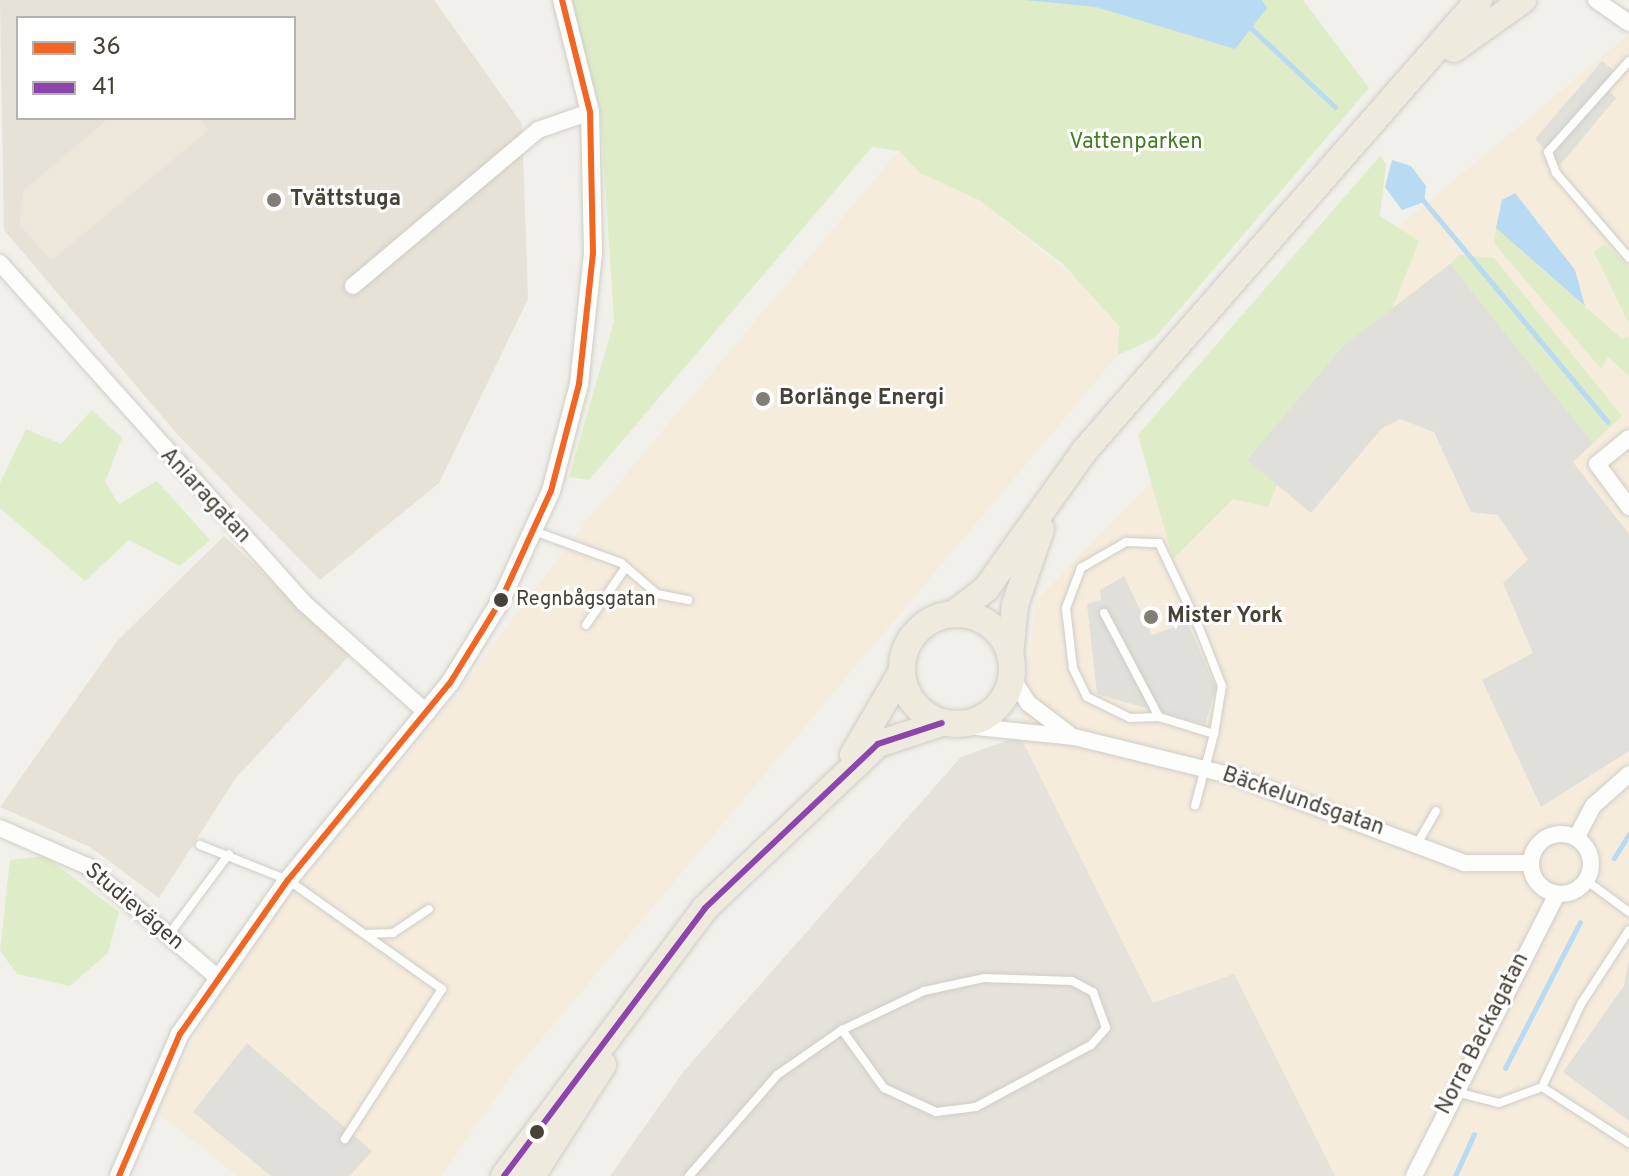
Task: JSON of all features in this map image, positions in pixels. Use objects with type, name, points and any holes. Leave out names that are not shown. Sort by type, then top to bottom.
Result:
[{"type":"highway","points":[[836,781],[902,671],[916,632],[953,614],[986,589],[1086,449],[1408,87],[1479,0]]},
{"type":"highway","points":[[1408,87],[1523,0]]},
{"type":"highway","points":[[504,1176],[705,908],[836,781],[897,732],[950,724],[998,706],[1011,666],[1021,580],[1056,493]]},
{"type":"highway","points":[[953,614],[989,624],[1011,666]]},
{"type":"highway","points":[[902,671],[914,703],[950,724]]},
{"type":"highway","points":[[532,1176],[705,908]]},
{"type":"street","points":[[119,1176],[180,1034],[217,977],[288,880],[427,713],[501,600],[551,491],[589,326],[590,112],[562,0]]},
{"type":"street","points":[[1596,0],[1629,23]]},
{"type":"street","points":[[353,286],[538,130],[590,112]]},
{"type":"street","name":"Aniaragatan","points":[[0,263],[304,603],[427,713]]},
{"type":"street","points":[[1629,438],[1597,464],[1629,507]]},
{"type":"street","name":"Bäckelundsgatan","points":[[1011,666],[1034,709],[1074,737]]},
{"type":"street","name":"Bäckelundsgatan","points":[[950,724],[1074,737],[1210,770],[1482,866],[1530,863]]},
{"type":"street","points":[[1576,838],[1593,806],[1629,774]]},
{"type":"street","name":"Studievägen","points":[[0,828],[87,866],[217,977]]},
{"type":"street","points":[[1546,837],[1576,838],[1591,862],[1587,881],[1557,894],[1540,887],[1530,863],[1546,837]]},
{"type":"street","name":"Norra Backagatan","points":[[1414,1176],[1454,1091],[1557,894]]},
{"type":"lane","points":[[1629,61],[1548,152],[1556,173],[1629,258]]},
{"type":"lane","points":[[534,531],[626,567],[657,594],[688,600]]},
{"type":"lane","points":[[1195,806],[1210,770],[1222,686],[1198,625],[1159,543],[1126,542],[1081,568],[1066,608],[1073,668],[1087,697],[1130,718],[1159,717],[1214,734]]},
{"type":"lane","points":[[586,625],[626,567]]},
{"type":"lane","points":[[1104,613],[1159,717]]},
{"type":"lane","points":[[1417,844],[1436,811]]},
{"type":"lane","points":[[200,845],[288,880],[442,989],[345,1139]]},
{"type":"lane","points":[[168,936],[229,854]]},
{"type":"lane","points":[[1587,881],[1629,912]]},
{"type":"lane","points":[[366,934],[393,933],[429,909]]},
{"type":"lane","points":[[1454,1091],[1499,1103],[1542,1087],[1575,1015],[1629,930]]},
{"type":"lane","points":[[689,1176],[777,1075],[842,1030],[924,991],[1023,977],[1072,981],[1093,992],[1106,1028],[1091,1045],[976,1107],[936,1112],[884,1088],[842,1030]]},
{"type":"lane","points":[[1542,1087],[1629,1143]]},
{"type":"shaded area","points":[[0,0],[434,0],[522,124],[528,299],[439,483],[320,580],[177,434],[4,230]]},
{"type":"shaded area","points":[[1629,34],[1629,1176],[1335,1176],[1234,975],[1153,1004],[1020,736],[1036,601],[1402,224]]},
{"type":"shaded area","points":[[1602,61],[1617,73],[1605,87],[1616,98],[1560,165],[1535,139]]},
{"type":"shaded area","points":[[107,120],[201,120],[209,130],[51,261],[19,224],[24,190]]},
{"type":"shaded area","points":[[899,151],[920,173],[979,200],[1101,299],[1119,326],[1118,355],[511,1075],[441,1176],[238,1176],[154,1109],[204,1020],[288,897],[447,707],[584,524]]},
{"type":"shaded area","points":[[1450,264],[1593,443],[1573,462],[1629,534],[1629,751],[1541,807],[1482,680],[1533,653],[1503,583],[1528,560],[1498,515],[1471,512],[1434,432],[1400,419],[1382,428],[1311,513],[1247,460],[1342,347]]},
{"type":"shaded area","points":[[224,536],[350,655],[235,779],[159,898],[90,847],[0,807],[118,640]]},
{"type":"shaded area","points":[[1124,576],[1152,635],[1187,622],[1216,688],[1205,725],[1097,694],[1087,604],[1101,600],[1100,590]]},
{"type":"shaded area","points":[[1020,736],[1153,1003],[1234,974],[1335,1176],[610,1176],[684,1071],[961,757]]},
{"type":"shaded area","points":[[1629,958],[1629,1121],[1563,1072],[1624,986]]},
{"type":"shaded area","points":[[247,1043],[372,1151],[350,1176],[271,1176],[193,1112]]},
{"type":"green space","name":"Vattenparken","points":[[568,0],[1303,0],[1369,88],[1155,338],[1118,355],[1119,326],[1063,264],[979,200],[920,173],[899,151],[872,147],[589,480],[569,477],[614,321],[600,107]]},
{"type":"green space","points":[[1380,156],[1386,164],[1380,216],[1419,241],[1392,309],[1342,347],[1248,460],[1277,485],[1268,507],[1233,499],[1173,559],[1138,435]]},
{"type":"green space","points":[[1496,228],[1622,339],[1629,336],[1629,376],[1608,357],[1601,369],[1494,243]]},
{"type":"green space","points":[[1605,244],[1629,267],[1629,324],[1594,252]]},
{"type":"green space","points":[[1459,255],[1494,258],[1622,416],[1593,443],[1450,264]]},
{"type":"green space","points":[[92,410],[122,438],[105,482],[119,504],[157,481],[210,540],[180,566],[129,540],[85,581],[0,508],[0,483],[26,429],[61,444]]},
{"type":"green space","points":[[45,856],[119,912],[108,953],[70,986],[17,974],[0,951],[10,860]]},
{"type":"water","points":[[1025,0],[1262,0],[1267,8],[1235,49],[1096,7]]},
{"type":"water","points":[[1392,160],[1411,166],[1426,186],[1424,202],[1402,210],[1385,187]]},
{"type":"water","points":[[1515,193],[1575,270],[1585,306],[1496,228],[1502,200]]},
{"type":"waterway","points":[[1252,29],[1335,107]]},
{"type":"waterway","points":[[1422,199],[1608,422]]},
{"type":"waterway","points":[[1614,858],[1629,834]]},
{"type":"waterway","points":[[1505,1068],[1580,922]]},
{"type":"waterway","points":[[1455,1176],[1474,1134]]},
{"type":"transit line","name":"36","points":[[119,1176],[180,1034],[288,880],[450,683],[501,600],[551,491],[579,384],[593,253],[590,112],[562,0]]},
{"type":"transit line","name":"41","points":[[504,1176],[705,908],[878,744],[942,723]]},
{"type":"place","name":"Tvättstuga","points":[[274,200]]},
{"type":"place","name":"Borlänge Energi","points":[[763,399]]},
{"type":"place","name":"Regnbågsgatan","points":[[501,600]]},
{"type":"place","name":"Mister York","points":[[1151,617]]}]
